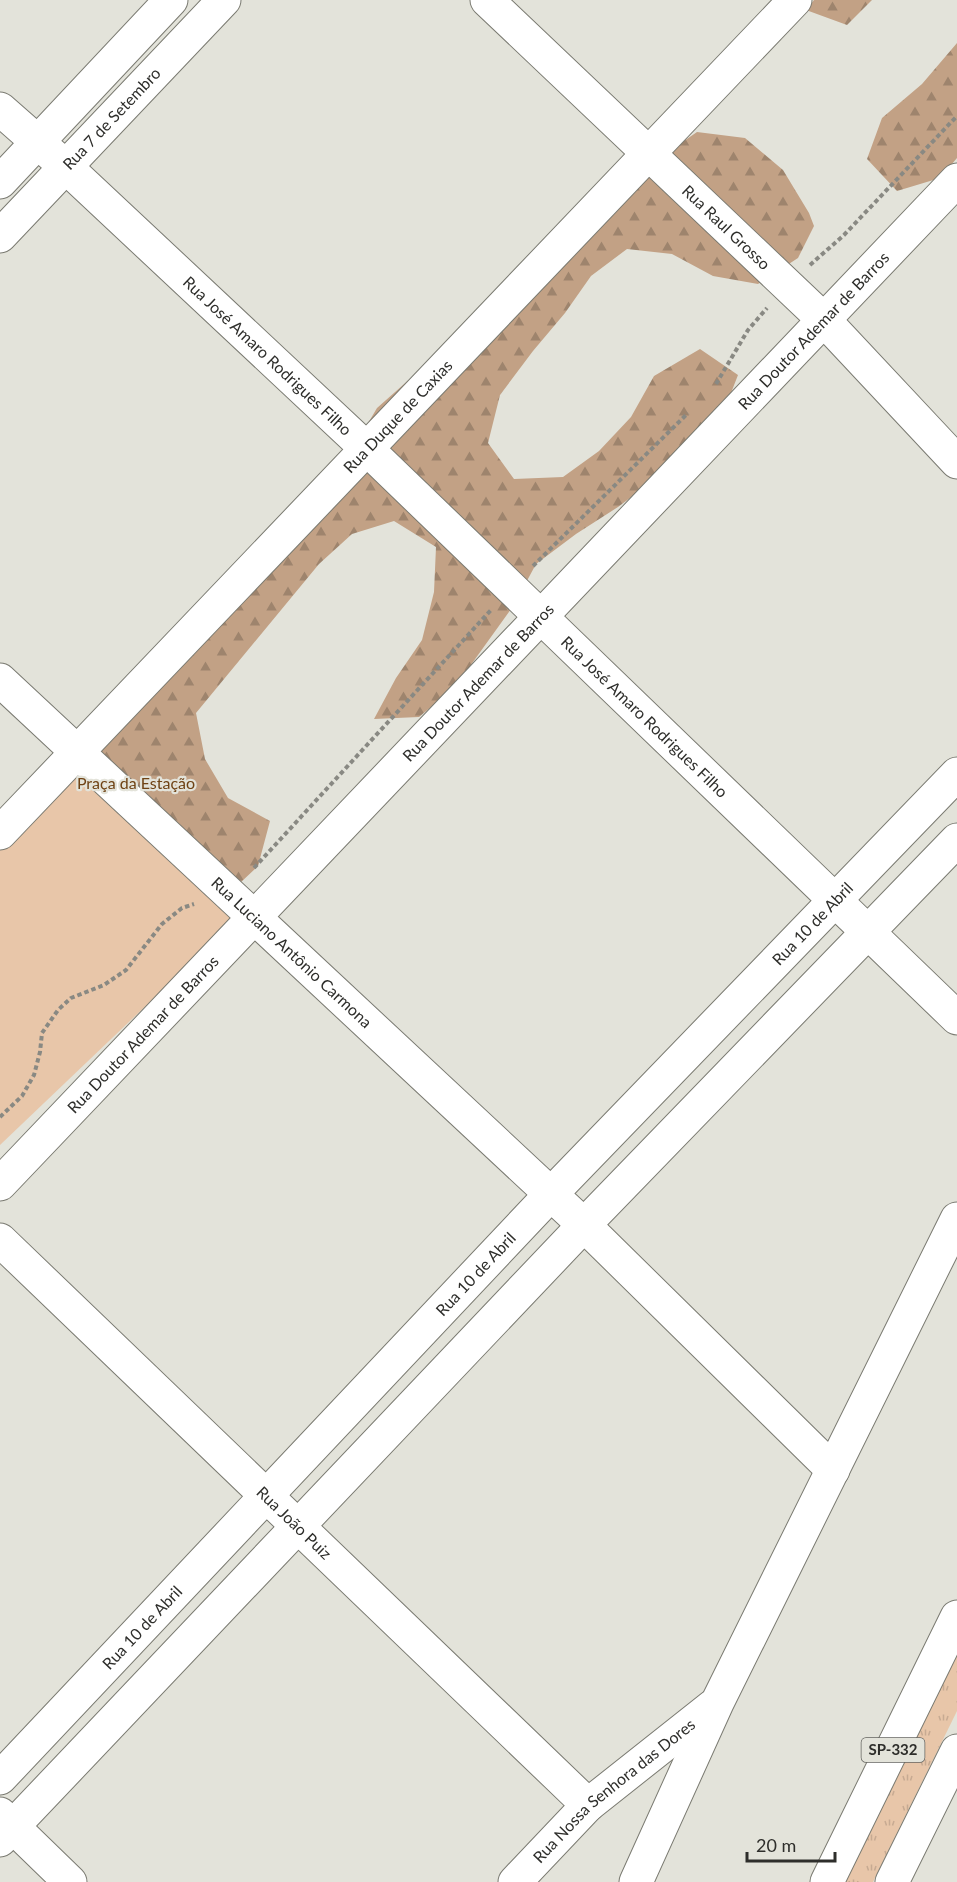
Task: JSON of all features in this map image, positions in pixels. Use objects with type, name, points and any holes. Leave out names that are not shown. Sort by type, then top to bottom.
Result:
[{"type":"main road","points":[[0,182],[171,0]]},
{"type":"main road","name":"Rua 7 de Setembro","points":[[0,237],[224,0]]},
{"type":"main road","name":"Rua Raul Grosso","points":[[487,0],[824,320],[957,462]]},
{"type":"main road","name":"Rua Duque de Caxias","points":[[0,833],[795,0]]},
{"type":"main road","name":"Rua José Amaro Rodrigues Filho","points":[[0,109],[66,167],[367,448],[957,1018]]},
{"type":"main road","name":"Rua Doutor Ademar de Barros","points":[[0,1184],[957,180]]},
{"type":"main road","name":"Rua Luciano Antônio Carmona","points":[[0,680],[584,1224],[833,1470]]},
{"type":"main road","name":"Rua 10 de Abril","points":[[0,1778],[551,1194],[957,774]]},
{"type":"main road","points":[[70,1882],[4,1827],[298,1526],[584,1224],[957,840]]},
{"type":"main road","points":[[636,1882],[717,1703],[957,1219]]},
{"type":"main road","name":"Rua João Puiz","points":[[0,1240],[588,1805]]},
{"type":"main road","name":"SP-332","points":[[827,1882],[957,1617]]},
{"type":"main road","name":"Rua Nossa Senhora das Dores","points":[[515,1882],[588,1805],[717,1703]]},
{"type":"main road","name":"SP-332","points":[[892,1882],[957,1750]]},
{"type":"path","points":[[715,386],[748,330],[787,284],[844,235],[957,116]]},
{"type":"path","points":[[0,1117],[22,1096],[34,1075],[42,1033],[58,1010],[71,998],[104,985],[126,969],[162,924],[182,908],[204,900],[230,895],[511,588],[689,412]]},
{"type":"green space","points":[[814,0],[872,0],[847,25],[806,10]]},
{"type":"green space","points":[[957,43],[957,158],[940,178],[897,191],[867,159],[882,118],[922,84]]},
{"type":"green space","name":"Praça da Estação","points":[[697,132],[745,138],[783,170],[809,213],[814,226],[798,258],[758,284],[713,276],[672,254],[627,249],[591,276],[565,313],[500,395],[488,443],[514,479],[563,477],[599,451],[631,417],[654,376],[700,349],[738,375],[722,416],[658,477],[536,564],[514,605],[455,687],[419,717],[374,719],[396,678],[422,640],[434,592],[436,547],[394,521],[352,534],[319,564],[196,713],[205,759],[228,798],[270,821],[258,866],[161,957],[0,821],[348,457],[377,408],[658,159]]},
{"type":"green space","name":"Praça da Estação","points":[[77,760],[240,916],[0,1145],[0,838]]},
{"type":"green space","points":[[957,1651],[957,1711],[873,1882],[844,1882]]}]
